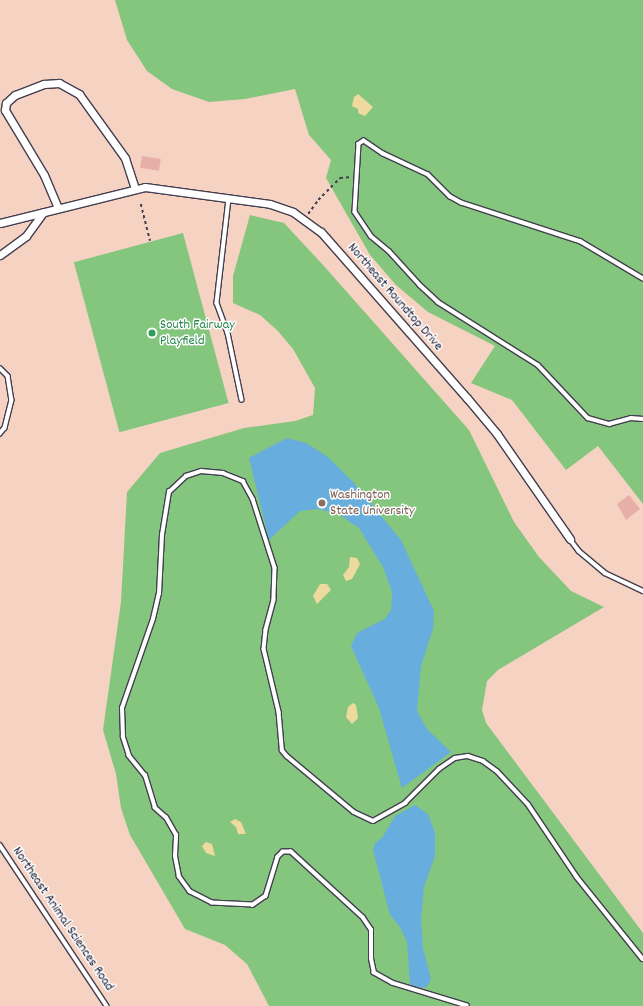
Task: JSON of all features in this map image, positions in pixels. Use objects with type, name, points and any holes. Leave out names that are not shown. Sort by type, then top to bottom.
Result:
[{"type":"street","points":[[58,208],[31,151],[6,115],[6,103],[23,91],[44,84],[59,83],[74,91],[126,158],[134,179],[135,188]]},
{"type":"street","name":"Northeast Roundtop Drive","points":[[0,223],[135,188],[168,188],[283,207],[305,219],[320,232],[467,398],[500,440],[570,539]]},
{"type":"street","points":[[0,255],[26,236],[43,213]]},
{"type":"lane","points":[[643,279],[581,242],[461,203],[450,197],[428,175],[382,154],[364,141],[359,144],[356,150],[358,179],[355,212],[361,224],[438,302],[538,365],[588,418],[609,424],[631,418],[643,419]]},
{"type":"lane","points":[[230,198],[217,303],[228,333],[242,400]]},
{"type":"lane","points":[[0,368],[8,376],[12,400],[6,428],[0,434]]},
{"type":"lane","points":[[467,1006],[392,983],[374,973],[371,959],[371,930],[363,918],[291,852],[283,852],[278,857],[266,896],[253,905],[212,903],[190,892],[178,877],[175,856],[176,835],[166,818],[155,808],[145,776],[129,756],[123,737],[122,708],[159,594],[162,535],[170,492],[186,476],[201,472],[223,473],[243,481],[253,499],[275,568],[274,600],[266,630],[264,649],[279,712],[282,750],[287,756],[354,812],[373,821],[405,803],[440,769],[455,758],[468,756],[483,761],[497,771],[528,804],[577,877],[643,959]]},
{"type":"lane","name":"Northeast Roundtop Drive","points":[[570,539],[579,551],[605,572],[643,592]]},
{"type":"lane","name":"Northeast Animal Sciences Road","points":[[0,845],[107,1006]]},
{"type":"path","points":[[305,219],[318,200],[340,178],[347,176],[358,179]]},
{"type":"path","points":[[141,204],[150,241]]},
{"type":"shaded area","name":"Washington State University","points":[[0,0],[643,0],[643,1006],[0,1006]]},
{"type":"green space","points":[[115,0],[643,0],[643,504],[598,446],[566,470],[512,400],[471,383],[495,346],[428,312],[396,285],[370,255],[326,178],[331,160],[309,135],[295,89],[245,99],[209,102],[172,89],[147,71],[127,40]]},
{"type":"green space","points":[[250,215],[284,223],[323,265],[469,430],[514,522],[539,557],[571,591],[604,607],[498,670],[487,681],[482,710],[486,723],[643,933],[643,1006],[269,1006],[247,964],[225,945],[185,929],[130,835],[121,808],[116,774],[103,730],[121,602],[127,492],[160,453],[244,428],[295,421],[313,415],[315,388],[293,349],[278,331],[260,315],[233,303],[233,276]]},
{"type":"green space","name":"South Fairway Playfield","points":[[183,233],[229,403],[119,432],[74,262]]},
{"type":"sand","points":[[358,94],[373,107],[365,116],[358,113],[358,109],[352,106],[354,97]]},
{"type":"sand","points":[[350,557],[357,558],[360,564],[352,579],[346,581],[343,575],[349,567]]},
{"type":"sand","points":[[320,584],[327,584],[331,590],[317,604],[313,596]]},
{"type":"sand","points":[[353,703],[356,705],[358,718],[352,724],[346,717],[348,707]]},
{"type":"sand","points":[[235,819],[241,822],[246,834],[238,834],[236,827],[230,822]]},
{"type":"sand","points":[[206,842],[212,844],[215,856],[206,853],[202,846]]},
{"type":"water","points":[[287,438],[306,443],[328,457],[353,482],[401,540],[434,611],[433,629],[421,666],[417,711],[427,729],[451,752],[402,788],[379,708],[351,646],[357,633],[385,619],[391,610],[392,592],[383,567],[359,528],[337,513],[317,509],[300,511],[269,540],[249,458]]},
{"type":"water","points":[[415,805],[428,814],[435,832],[435,856],[424,887],[421,919],[423,948],[431,979],[427,987],[417,988],[410,984],[407,942],[400,927],[390,915],[373,850],[375,843],[382,838],[395,816]]},
{"type":"building","points":[[142,156],[161,159],[159,171],[140,168]]},
{"type":"building","points":[[629,495],[640,509],[626,520],[617,504]]},
{"type":"place","name":"South Fairway Playfield","points":[[152,333]]},
{"type":"place","name":"Washington State University","points":[[322,503]]}]
